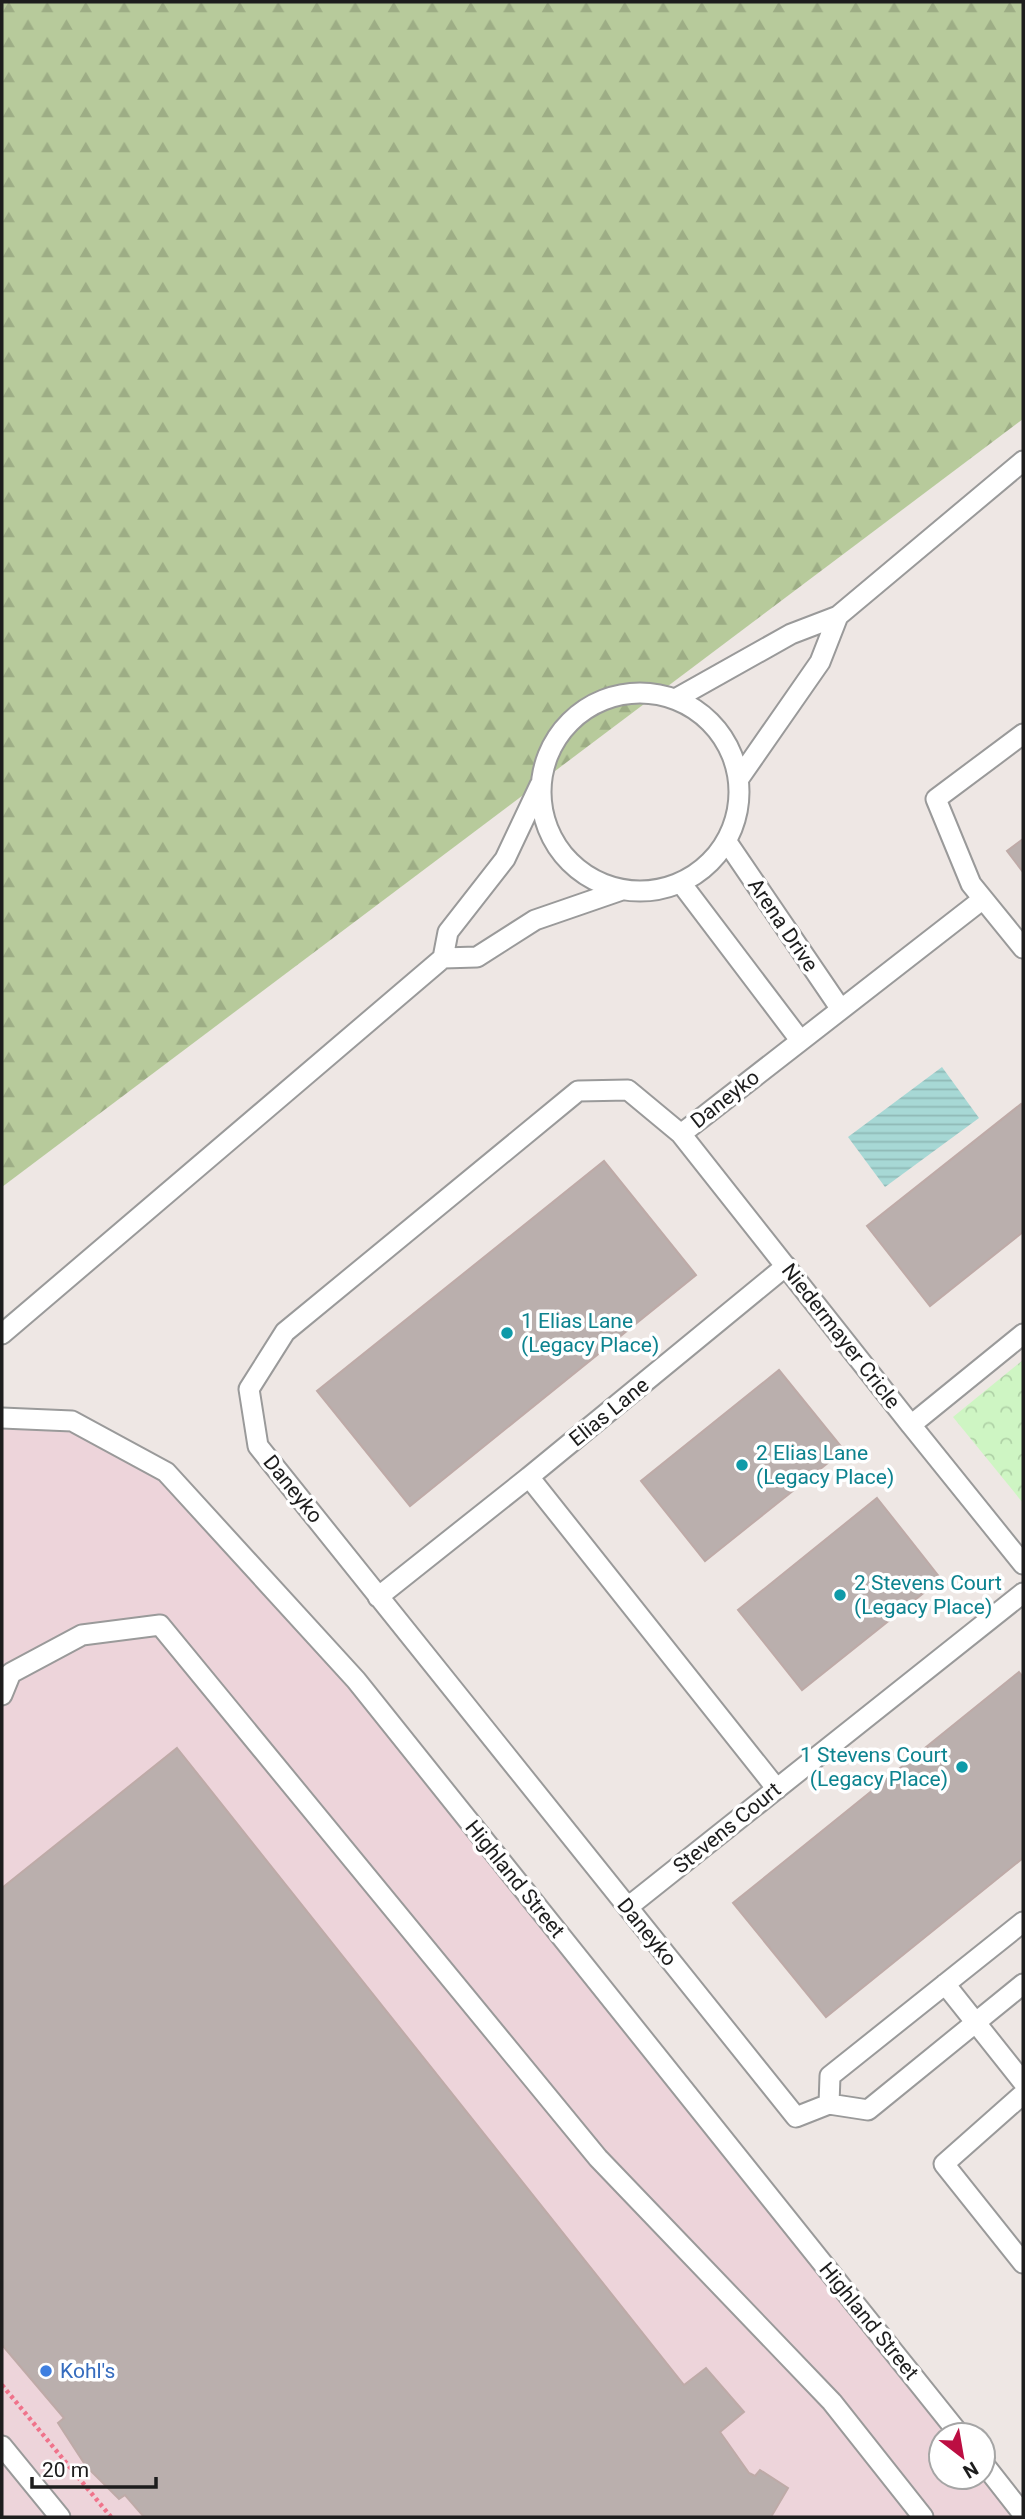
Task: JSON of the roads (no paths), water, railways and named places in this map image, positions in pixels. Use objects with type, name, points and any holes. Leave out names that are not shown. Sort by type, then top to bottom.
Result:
[{"type":"lane","points":[[677,698],[791,634],[838,616],[1023,461]]},
{"type":"lane","points":[[740,777],[820,662],[838,616]]},
{"type":"lane","points":[[2,1334],[443,958],[448,932],[505,859],[540,784],[553,745],[564,728],[587,707],[615,695],[647,691],[677,698],[700,711],[719,729],[732,751],[740,777],[739,811],[727,842],[707,866],[681,883],[652,891],[622,890],[595,881],[571,864],[559,849],[542,814],[540,784]]},
{"type":"lane","points":[[1023,734],[936,799],[971,884],[1023,948]]},
{"type":"lane","name":"Arena Drive","points":[[727,842],[840,1008]]},
{"type":"lane","points":[[681,883],[800,1040]]},
{"type":"lane","points":[[443,958],[477,957],[535,920],[622,890]]},
{"type":"lane","name":"Daneyko","points":[[829,2104],[796,2117],[258,1446],[249,1389],[285,1332],[578,1091],[628,1090],[681,1134],[983,899]]},
{"type":"lane","name":"Niedermayer Cricle","points":[[681,1134],[911,1425],[1023,1334]]},
{"type":"lane","name":"Elias Lane","points":[[379,1597],[786,1266]]},
{"type":"lane","name":"Highland Street","points":[[2,1418],[72,1421],[166,1472],[356,1680],[949,2421]]},
{"type":"lane","points":[[911,1425],[1023,1564]]},
{"type":"lane","points":[[529,1477],[777,1789]]},
{"type":"lane","name":"Stevens Court","points":[[628,1907],[1023,1592]]},
{"type":"lane","points":[[2,1695],[11,1673],[82,1635],[160,1625],[598,2158],[832,2402],[923,2517]]},
{"type":"lane","points":[[1023,1922],[830,2076],[829,2104],[868,2110],[1023,1984]]},
{"type":"lane","points":[[945,1984],[1023,2081]]},
{"type":"lane","points":[[1023,2094],[944,2164],[1023,2263]]},
{"type":"lane","points":[[2,2446],[60,2517]]},
{"type":"lane","points":[[997,2481],[1023,2514]]},
{"type":"water","points":[[942,1067],[979,1118],[885,1187],[848,1137]]},
{"type":"place","name":"1 Elias Lane (Legacy Place)","points":[[507,1333]]},
{"type":"place","name":"2 Elias Lane (Legacy Place)","points":[[742,1465]]},
{"type":"place","name":"2 Stevens Court (Legacy Place)","points":[[840,1595]]},
{"type":"place","name":"1 Stevens Court (Legacy Place)","points":[[962,1767]]},
{"type":"place","name":"Kohl's","points":[[46,2371]]}]
